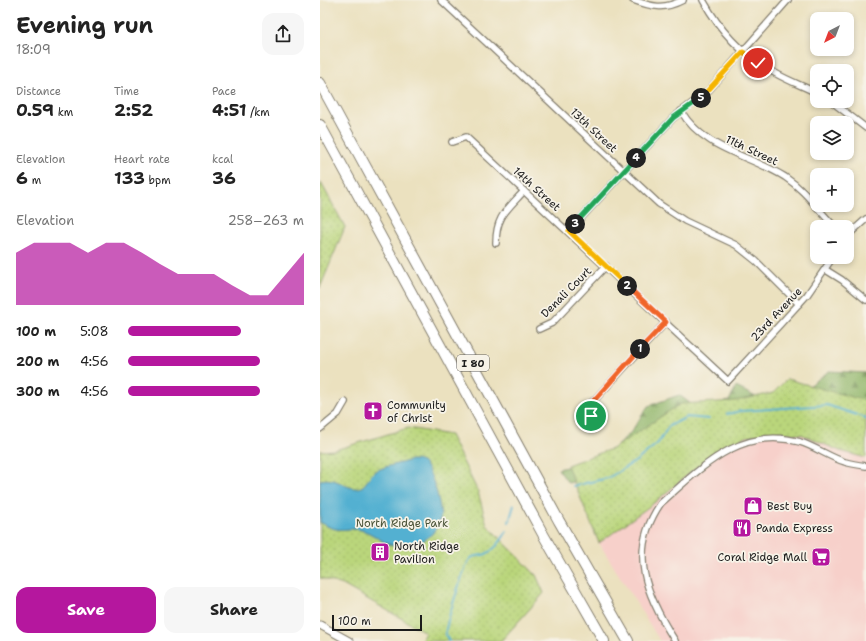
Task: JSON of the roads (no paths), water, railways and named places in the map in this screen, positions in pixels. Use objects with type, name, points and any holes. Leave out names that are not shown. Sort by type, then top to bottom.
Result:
[{"type":"highway","name":"I 80","points":[[320,83],[559,521],[628,641]]},
{"type":"highway","name":"I 80","points":[[320,125],[544,536],[604,641]]},
{"type":"street","name":"13th Street","points":[[441,0],[624,171],[673,214],[724,238],[746,253],[799,304]]},
{"type":"street","points":[[633,0],[652,7],[662,8],[683,0]]},
{"type":"street","points":[[703,0],[717,23],[743,52],[769,70],[810,90]]},
{"type":"street","points":[[569,231],[668,122],[708,91],[788,0]]},
{"type":"street","points":[[840,108],[866,128]]},
{"type":"street","name":"11th Street","points":[[681,111],[692,128],[706,139],[773,170],[796,185],[816,204],[829,220]]},
{"type":"street","name":"14th Street","points":[[452,142],[466,137],[569,231],[728,381]]},
{"type":"street","points":[[496,243],[496,230],[500,218],[524,191]]},
{"type":"street","points":[[854,230],[866,219]]},
{"type":"street","name":"23rd Avenue","points":[[728,381],[799,304],[829,264]]},
{"type":"street","name":"Denali Court","points":[[539,329],[552,323],[606,266]]},
{"type":"street","points":[[826,270],[842,280],[866,300]]},
{"type":"street","points":[[588,407],[666,322]]},
{"type":"street","points":[[320,429],[338,414],[346,402]]},
{"type":"street","points":[[675,641],[652,602],[644,570],[643,555],[646,532],[654,512],[661,503],[719,454],[758,439],[779,438],[799,442],[844,462],[866,466]]},
{"type":"street","points":[[320,625],[348,641]]},
{"type":"water","points":[[411,460],[420,461],[426,467],[433,481],[440,507],[440,520],[434,532],[429,537],[410,546],[396,546],[387,544],[372,534],[358,529],[338,529],[320,522],[320,480],[327,479],[337,481],[349,487],[358,488],[367,482],[373,473],[386,467]]},
{"type":"waterway","points":[[727,414],[741,411],[827,405],[866,418]]},
{"type":"waterway","points":[[573,486],[608,478],[636,461],[658,443],[669,426],[687,417],[709,419]]},
{"type":"waterway","points":[[509,522],[514,505]]},
{"type":"waterway","points":[[449,641],[445,634],[446,628],[456,594],[468,562],[473,557],[484,555],[493,550],[507,531]]},
{"type":"place","name":"Community of Christ","points":[[373,411]]},
{"type":"place","name":"Best Buy","points":[[753,506]]},
{"type":"place","name":"Panda Express","points":[[742,528]]},
{"type":"place","name":"North Ridge Pavilion","points":[[380,552]]},
{"type":"place","name":"Coral Ridge Mall","points":[[821,557]]},
{"type":"park label","name":"North Ridge Park","points":[[402,523]]}]
